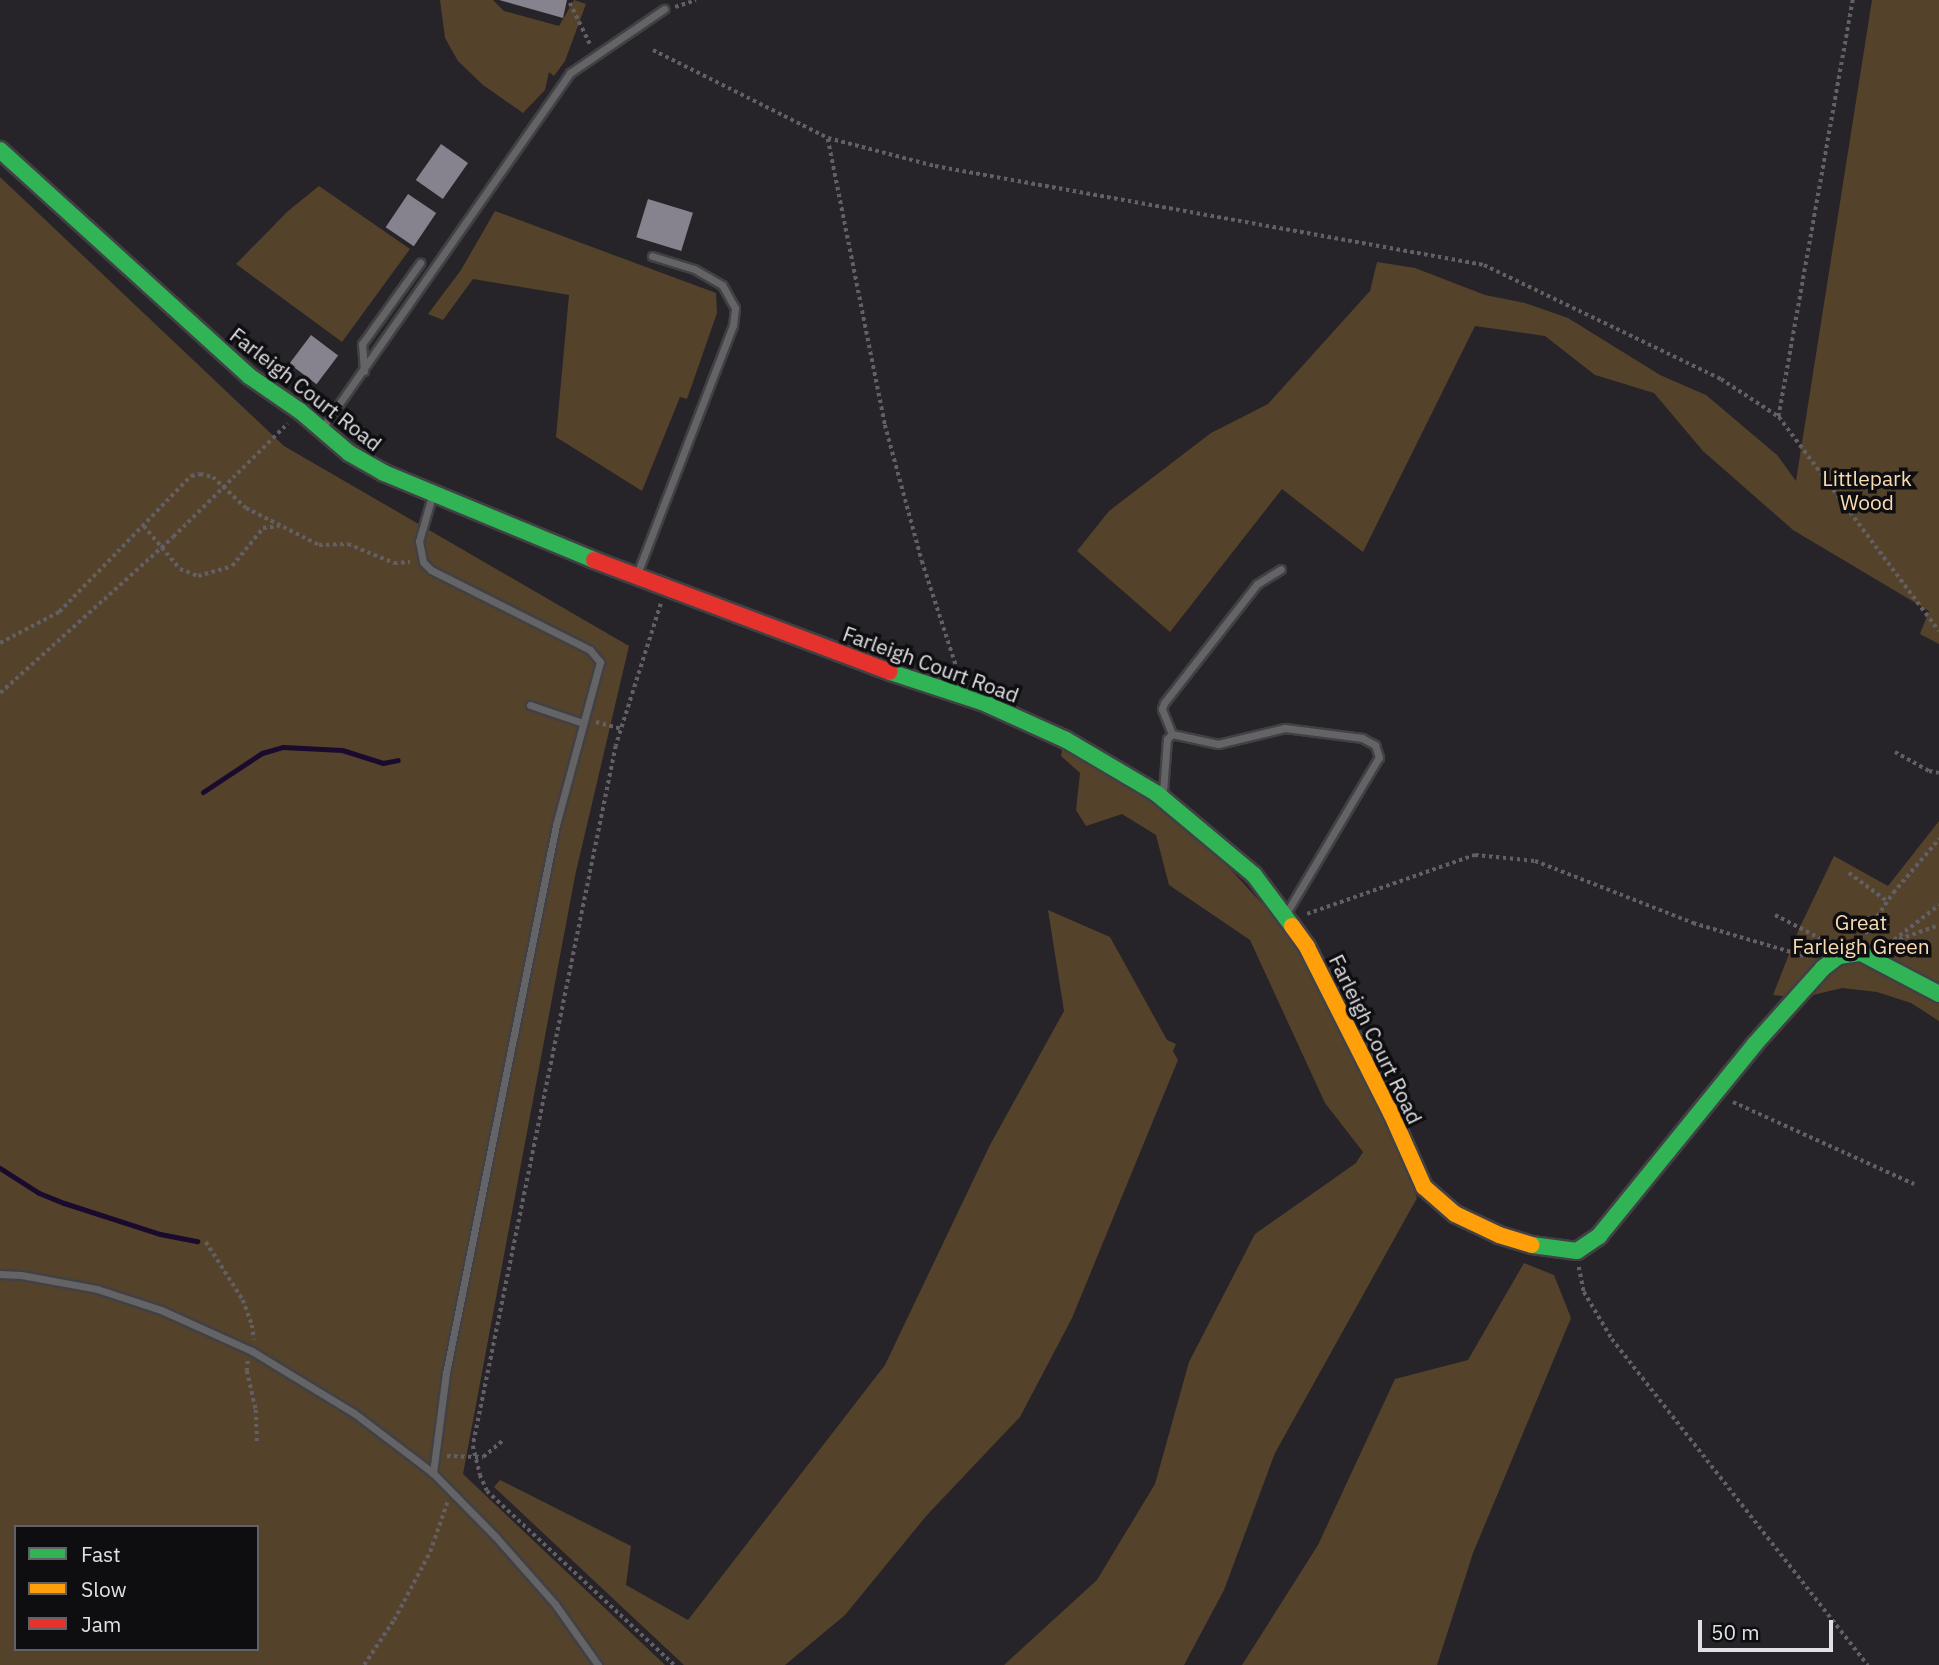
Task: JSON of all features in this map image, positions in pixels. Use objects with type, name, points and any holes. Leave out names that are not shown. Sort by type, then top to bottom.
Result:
[{"type":"street","name":"Farleigh Court Road","points":[[0,150],[248,376],[300,411],[349,453],[384,474],[666,587],[894,674],[967,697],[1066,740],[1161,797],[1254,875],[1287,918],[1313,958],[1391,1113],[1424,1187],[1455,1214],[1499,1235],[1531,1245],[1577,1251]]},
{"type":"street","points":[[1577,1251],[1599,1236],[1754,1045],[1834,960],[1861,953],[1894,968],[1939,995]]},
{"type":"lane","points":[[322,429],[570,73],[664,9]]},
{"type":"lane","points":[[637,575],[733,325],[735,308],[722,285],[694,269],[652,256]]},
{"type":"lane","points":[[364,372],[362,344],[420,263]]},
{"type":"lane","points":[[432,494],[419,541],[423,562],[432,570],[590,650],[600,662],[555,825],[446,1373],[433,1473]]},
{"type":"lane","points":[[1171,734],[1162,709],[1164,703],[1257,584],[1281,569]]},
{"type":"lane","points":[[530,705],[584,721]]},
{"type":"lane","points":[[1171,734],[1218,744],[1285,728],[1363,738],[1379,750],[1380,757],[1287,918]]},
{"type":"lane","points":[[1161,797],[1167,739],[1171,734]]},
{"type":"lane","points":[[0,1274],[21,1275],[97,1289],[161,1310],[283,1368],[354,1413],[433,1473],[451,1491],[555,1604],[598,1665]]},
{"type":"path","points":[[664,9],[696,0]]},
{"type":"path","points":[[1779,417],[1853,0]]},
{"type":"path","points":[[570,3],[587,41],[597,53]]},
{"type":"path","points":[[653,50],[828,138],[935,166],[1484,265],[1721,379],[1779,417],[1939,631]]},
{"type":"path","points":[[828,138],[886,425],[922,561],[967,697]]},
{"type":"path","points":[[0,693],[162,547],[300,411]]},
{"type":"path","points":[[0,643],[59,612],[191,477],[201,474],[213,477],[246,508],[319,545],[348,544],[394,563],[423,562]]},
{"type":"path","points":[[144,526],[180,569],[198,576],[232,566],[263,528],[280,526]]},
{"type":"path","points":[[666,587],[622,729],[577,928],[473,1446],[474,1458],[487,1491],[674,1665]]},
{"type":"path","points":[[584,721],[622,729]]},
{"type":"path","points":[[1895,751],[1929,771],[1939,773]]},
{"type":"path","points":[[1939,839],[1887,901],[1864,935],[1861,953],[1939,925]]},
{"type":"path","points":[[1287,918],[1475,855],[1535,861],[1693,923],[1834,960],[1835,947],[1775,915]]},
{"type":"path","points":[[1849,873],[1887,901]]},
{"type":"path","points":[[1889,943],[1939,905]]},
{"type":"path","points":[[1717,1092],[1729,1101],[1914,1184]]},
{"type":"path","points":[[1577,1251],[1584,1292],[1612,1339],[1868,1665]]},
{"type":"path","points":[[435,1452],[483,1457],[503,1440]]},
{"type":"path","points":[[364,1665],[394,1620],[430,1552],[451,1491]]},
{"type":"green space","points":[[440,0],[493,0],[504,11],[559,26],[574,0],[586,4],[565,61],[554,76],[549,72],[545,90],[523,113],[483,85],[458,61],[445,38]]},
{"type":"green space","name":"Littlepark Wood","points":[[1872,0],[1939,0],[1939,644],[1920,634],[1929,611],[1793,530],[1703,451],[1654,393],[1595,375],[1545,336],[1475,326],[1363,552],[1282,489],[1170,632],[1077,551],[1109,511],[1211,433],[1268,404],[1370,291],[1377,262],[1415,268],[1485,295],[1525,303],[1568,318],[1660,375],[1706,395],[1777,455],[1796,481]]},
{"type":"green space","points":[[0,177],[284,446],[629,646],[575,876],[463,1474],[665,1665],[0,1665]]},
{"type":"green space","points":[[319,186],[410,249],[342,342],[236,264],[288,211]]},
{"type":"green space","points":[[495,211],[716,293],[717,313],[687,399],[680,397],[642,491],[556,437],[569,295],[473,279],[443,320],[428,314],[461,270]]},
{"type":"green space","points":[[1063,745],[1146,795],[1210,847],[1266,908],[1308,962],[1386,1120],[1417,1198],[1275,1453],[1224,1590],[1184,1665],[1004,1665],[1097,1580],[1155,1484],[1189,1362],[1255,1234],[1356,1163],[1363,1152],[1325,1103],[1250,940],[1169,885],[1156,835],[1122,814],[1086,826],[1076,810],[1080,773],[1061,756]]},
{"type":"green space","name":"Great Farleigh Green","points":[[1939,821],[1939,1021],[1911,1003],[1877,992],[1842,988],[1801,998],[1773,995],[1799,929],[1834,856],[1888,886]]},
{"type":"green space","points":[[1048,910],[1110,937],[1167,1040],[1176,1044],[1173,1051],[1178,1060],[1072,1318],[1020,1417],[927,1515],[845,1615],[785,1665],[684,1665],[494,1487],[500,1480],[631,1546],[626,1585],[688,1620],[885,1365],[990,1145],[1064,1011]]},
{"type":"green space","points":[[1524,1263],[1554,1275],[1571,1318],[1473,1553],[1437,1665],[1242,1665],[1318,1545],[1395,1379],[1468,1360]]},
{"type":"building","points":[[499,0],[567,0],[563,18]]},
{"type":"building","points":[[441,144],[468,163],[443,199],[416,180]]},
{"type":"building","points":[[408,194],[436,213],[414,246],[386,227]]},
{"type":"building","points":[[648,199],[693,213],[681,251],[636,237]]},
{"type":"building","points":[[311,335],[338,355],[316,384],[289,364]]},
{"type":"waterway","points":[[203,792],[262,753],[283,747],[342,750],[383,763],[398,760]]},
{"type":"waterway","points":[[0,1168],[39,1193],[64,1203],[160,1234],[197,1241]]},
{"type":"traffic: fast","points":[[0,150],[249,376],[300,411],[349,453],[384,473],[594,560]]},
{"type":"traffic: fast","points":[[890,672],[982,702],[1066,740],[1156,793],[1254,875],[1292,926]]},
{"type":"traffic: fast","points":[[1532,1245],[1577,1251],[1599,1236],[1754,1045],[1823,968],[1839,956],[1861,953],[1939,994]]},
{"type":"traffic: slow","points":[[1292,926],[1307,947],[1391,1113],[1424,1187],[1455,1214],[1499,1235],[1532,1245]]},
{"type":"traffic: jam","points":[[594,560],[890,672]]}]
